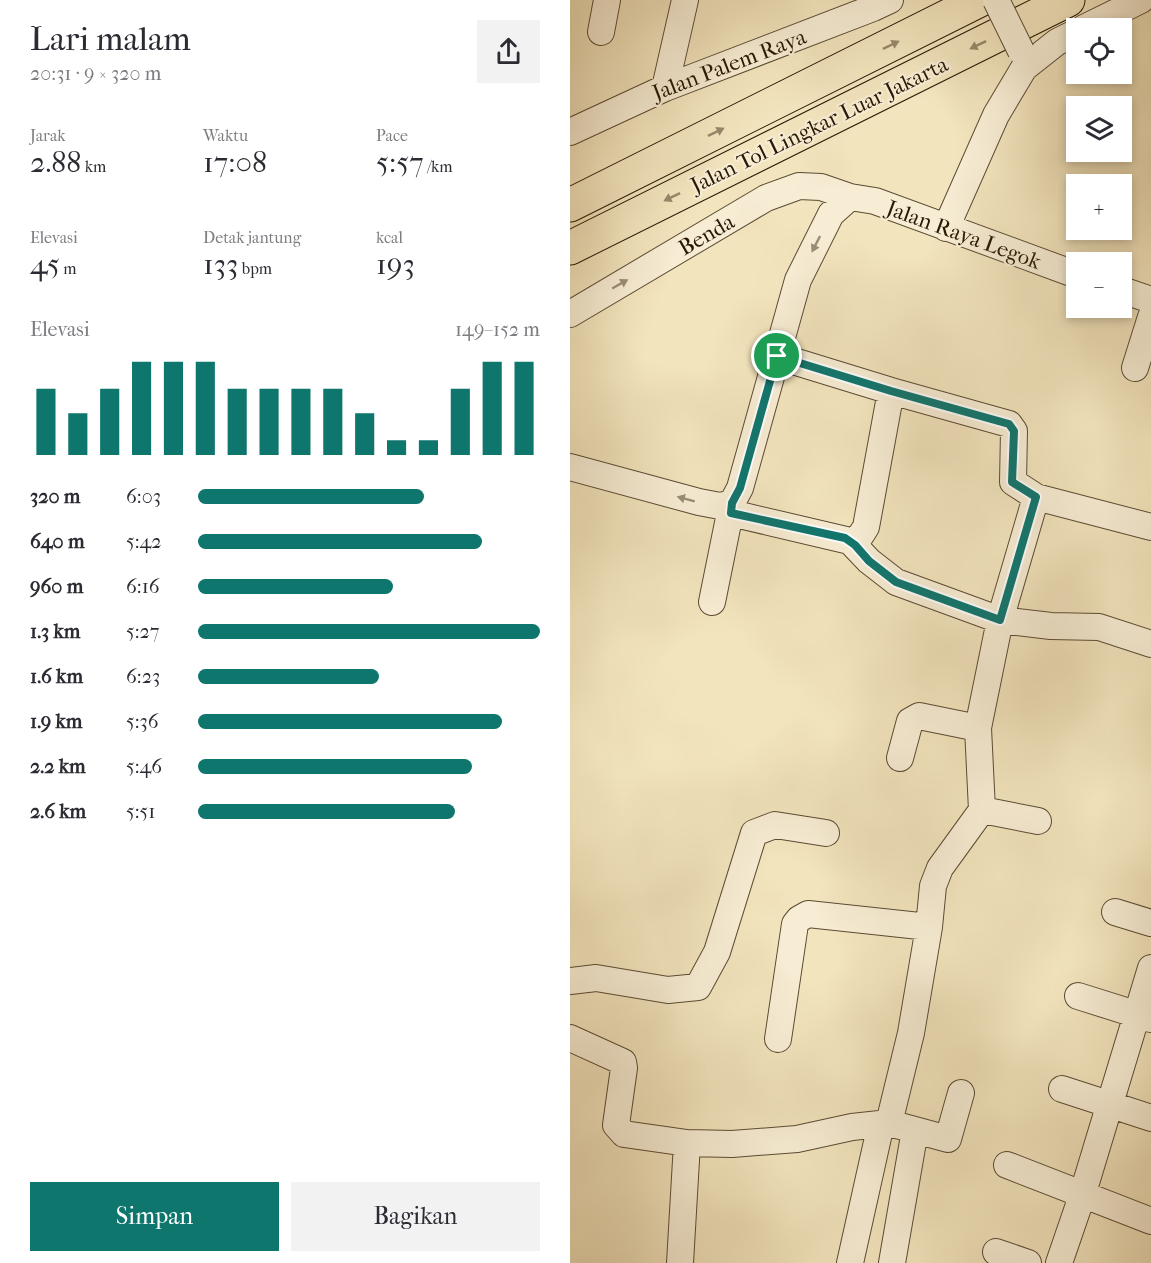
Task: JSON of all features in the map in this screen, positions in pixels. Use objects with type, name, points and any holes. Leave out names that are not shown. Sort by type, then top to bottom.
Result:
[{"type":"highway","name":"Jalan Tol Lingkar Luar Jakarta","points":[[570,205],[980,0]]},
{"type":"highway","name":"Jalan Tol Lingkar Luar Jakarta","points":[[570,248],[1068,0]]},
{"type":"street","points":[[601,32],[607,0]]},
{"type":"street","points":[[665,88],[685,0]]},
{"type":"street","name":"Jalan Palem Raya","points":[[570,132],[665,88],[890,0]]},
{"type":"street","points":[[996,0],[1023,59]]},
{"type":"street","points":[[1104,18],[1141,0]]},
{"type":"street","points":[[946,228],[1023,59],[1066,38]]},
{"type":"street","name":"Benda","points":[[570,314],[766,198],[799,186],[821,187],[850,196]]},
{"type":"street","points":[[712,602],[732,508],[740,488],[798,280],[831,214],[850,196]]},
{"type":"street","name":"Jalan Raya Legok","points":[[850,196],[875,201],[1066,271]]},
{"type":"street","points":[[1132,293],[1151,300]]},
{"type":"street","points":[[1135,368],[1151,317]]},
{"type":"street","points":[[777,356],[1009,424],[1014,431],[1012,482],[1036,497],[1151,527]]},
{"type":"street","points":[[850,541],[859,538],[866,527],[891,391]]},
{"type":"street","points":[[570,467],[850,541],[888,578],[1000,620],[1050,626],[1099,627],[1151,644]]},
{"type":"street","points":[[850,1263],[885,1124],[911,1033],[929,927],[933,886],[940,868],[982,810],[978,728],[1000,620],[1036,497]]},
{"type":"street","points":[[900,758],[910,721],[913,718],[919,716],[978,728]]},
{"type":"street","points":[[982,810],[1038,821]]},
{"type":"street","points":[[570,981],[596,978],[668,990],[698,987],[717,952],[754,833],[775,825],[826,833]]},
{"type":"street","points":[[1116,912],[1151,923]]},
{"type":"street","points":[[778,1039],[793,934],[799,918],[808,914],[929,927]]},
{"type":"street","points":[[1059,1263],[1082,1196],[1109,1104],[1144,1017],[1151,968]]},
{"type":"street","points":[[1078,996],[1144,1017]]},
{"type":"street","points":[[570,1038],[623,1062],[624,1068],[615,1119],[620,1131],[624,1134],[650,1139],[732,1144],[797,1139],[852,1126],[885,1124],[948,1139],[961,1093]]},
{"type":"street","points":[[1062,1089],[1151,1118]]},
{"type":"street","points":[[892,1263],[915,1130]]},
{"type":"street","points":[[680,1263],[687,1143]]},
{"type":"street","points":[[1007,1164],[1082,1196],[1151,1221]]},
{"type":"street","points":[[996,1252],[1028,1263]]},
{"type":"route","points":[[777,356],[1009,424],[1014,431],[1012,482],[1036,497],[1000,620],[888,578],[845,538],[731,513],[732,503],[740,488],[777,356]]}]
